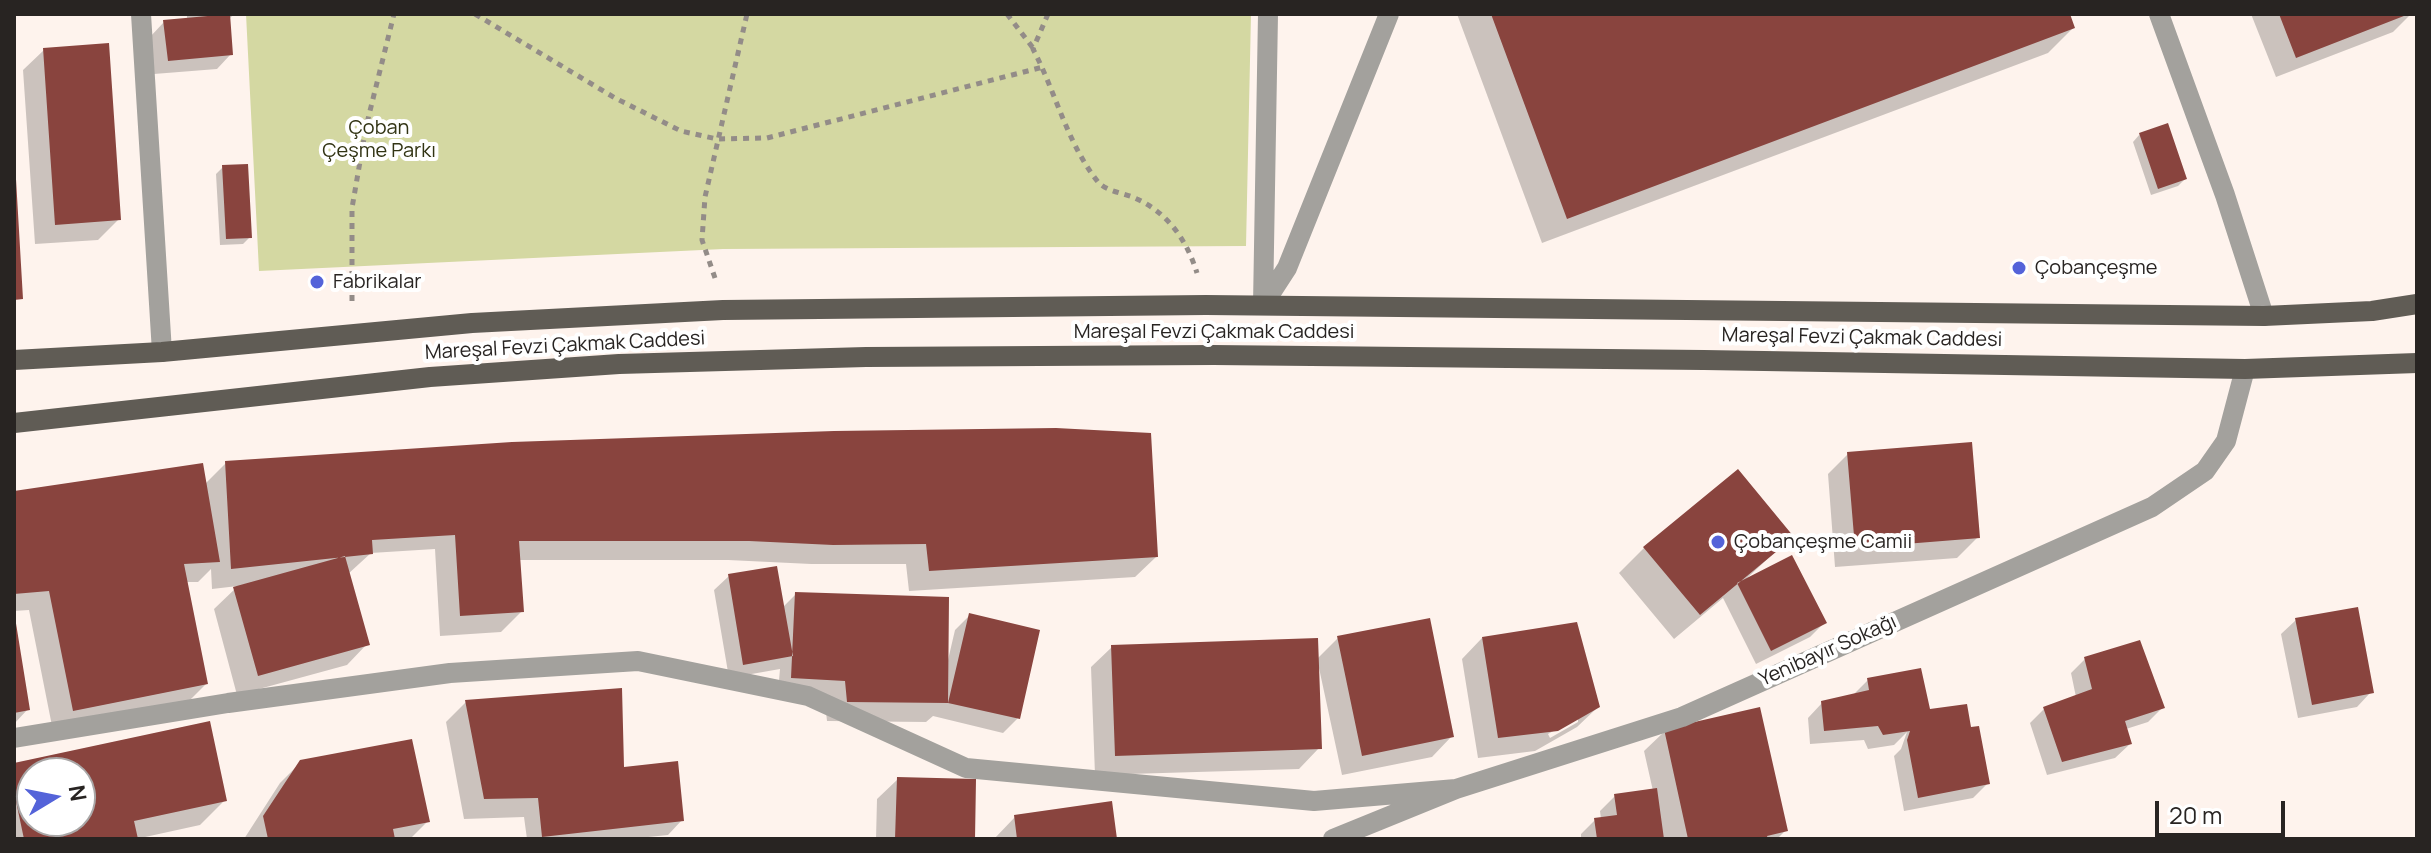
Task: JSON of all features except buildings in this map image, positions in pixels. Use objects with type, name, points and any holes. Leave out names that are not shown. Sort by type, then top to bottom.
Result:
[{"type":"main road","name":"Mareşal Fevzi Çakmak Caddesi","points":[[14,360],[162,352],[486,322],[723,310],[1263,305],[2264,316],[2372,311],[2417,304]]},
{"type":"main road","name":"Mareşal Fevzi Çakmak Caddesi","points":[[14,423],[430,377],[619,364],[866,357],[1213,355],[1673,359],[2245,369],[2417,363]]},
{"type":"street","points":[[141,14],[162,352]]},
{"type":"street","points":[[1263,305],[1268,14]]},
{"type":"street","points":[[1263,305],[1287,268],[1389,14]]},
{"type":"street","points":[[2159,14],[2225,195],[2264,316]]},
{"type":"street","name":"Yenibayır Sokağı","points":[[1333,839],[1456,789],[1682,717],[2152,507],[2205,471],[2226,441],[2245,369]]},
{"type":"street","points":[[14,738],[228,703],[450,673],[638,661],[808,696],[966,768],[1314,801],[1456,789]]},
{"type":"path","points":[[349,334],[352,208],[366,127],[394,14]]},
{"type":"path","points":[[475,14],[615,98],[681,131],[717,139],[767,138],[1043,67]]},
{"type":"path","points":[[723,310],[702,240],[705,197],[747,14]]},
{"type":"path","points":[[1007,14],[1043,67],[1080,159],[1102,186],[1139,199],[1165,218],[1186,240],[1206,305]]},
{"type":"path","points":[[1033,49],[1048,14]]},
{"type":"green space","name":"Çoban Çeşme Parkı","points":[[246,14],[1251,14],[1246,246],[723,249],[259,271]]},
{"type":"place","name":"Çobançeşme","points":[[2019,268]]},
{"type":"place","name":"Fabrikalar","points":[[317,282]]},
{"type":"place","name":"Çobançeşme Camii","points":[[1718,542]]}]
